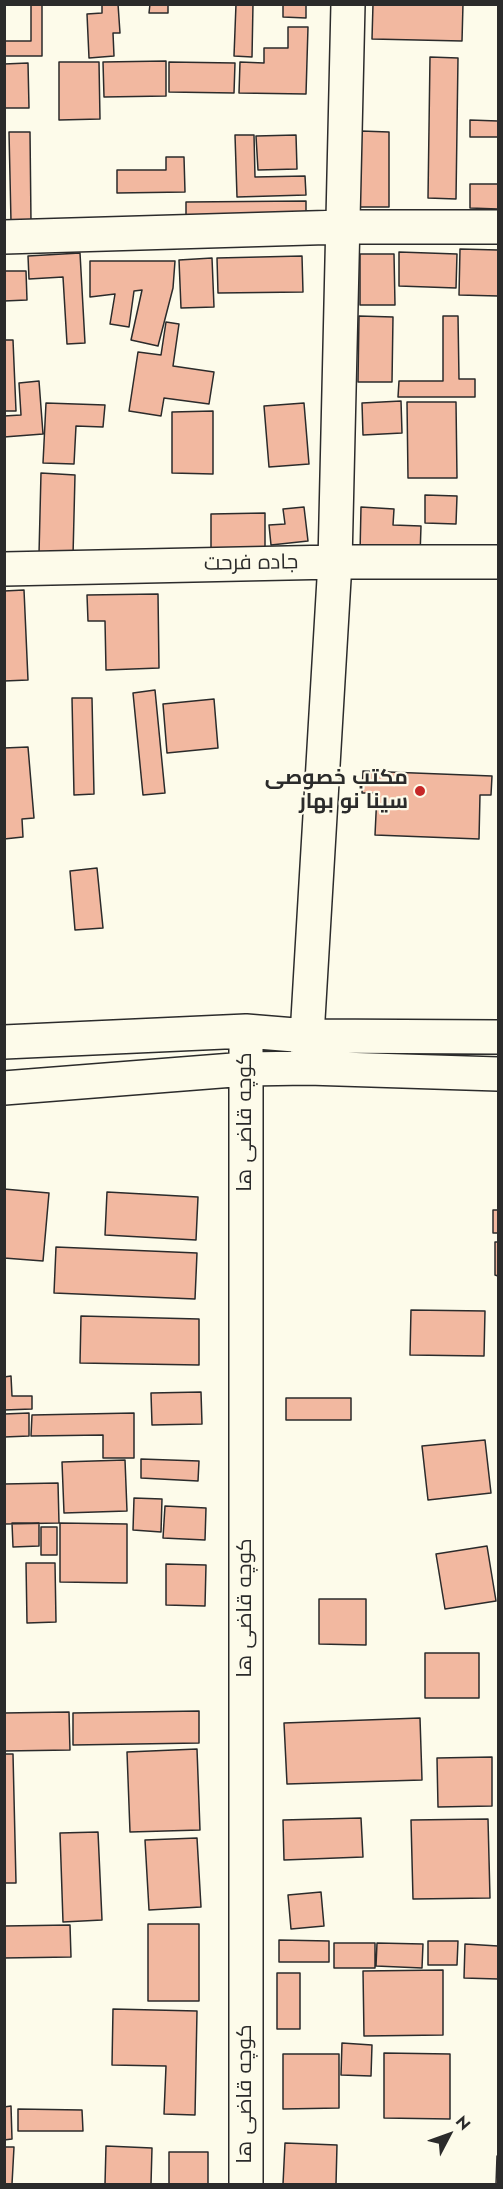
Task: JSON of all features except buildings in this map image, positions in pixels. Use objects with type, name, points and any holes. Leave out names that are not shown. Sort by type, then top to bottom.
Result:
[{"type":"street","points":[[308,1068],[307,1036],[335,562],[348,4]]},
{"type":"street","points":[[4,237],[343,227],[498,227]]},
{"type":"street","name":"جاده فرحت","points":[[4,569],[335,562],[498,562]]},
{"type":"street","points":[[4,1042],[246,1031],[307,1036],[498,1037]]},
{"type":"street","name":"کوچه قاضی ها","points":[[246,1031],[246,2184]]},
{"type":"street","points":[[4,1088],[246,1069],[308,1068],[498,1074]]},
{"type":"place","name":"مکتب خصوصی سینا نو بهار","points":[[420,791]]}]
